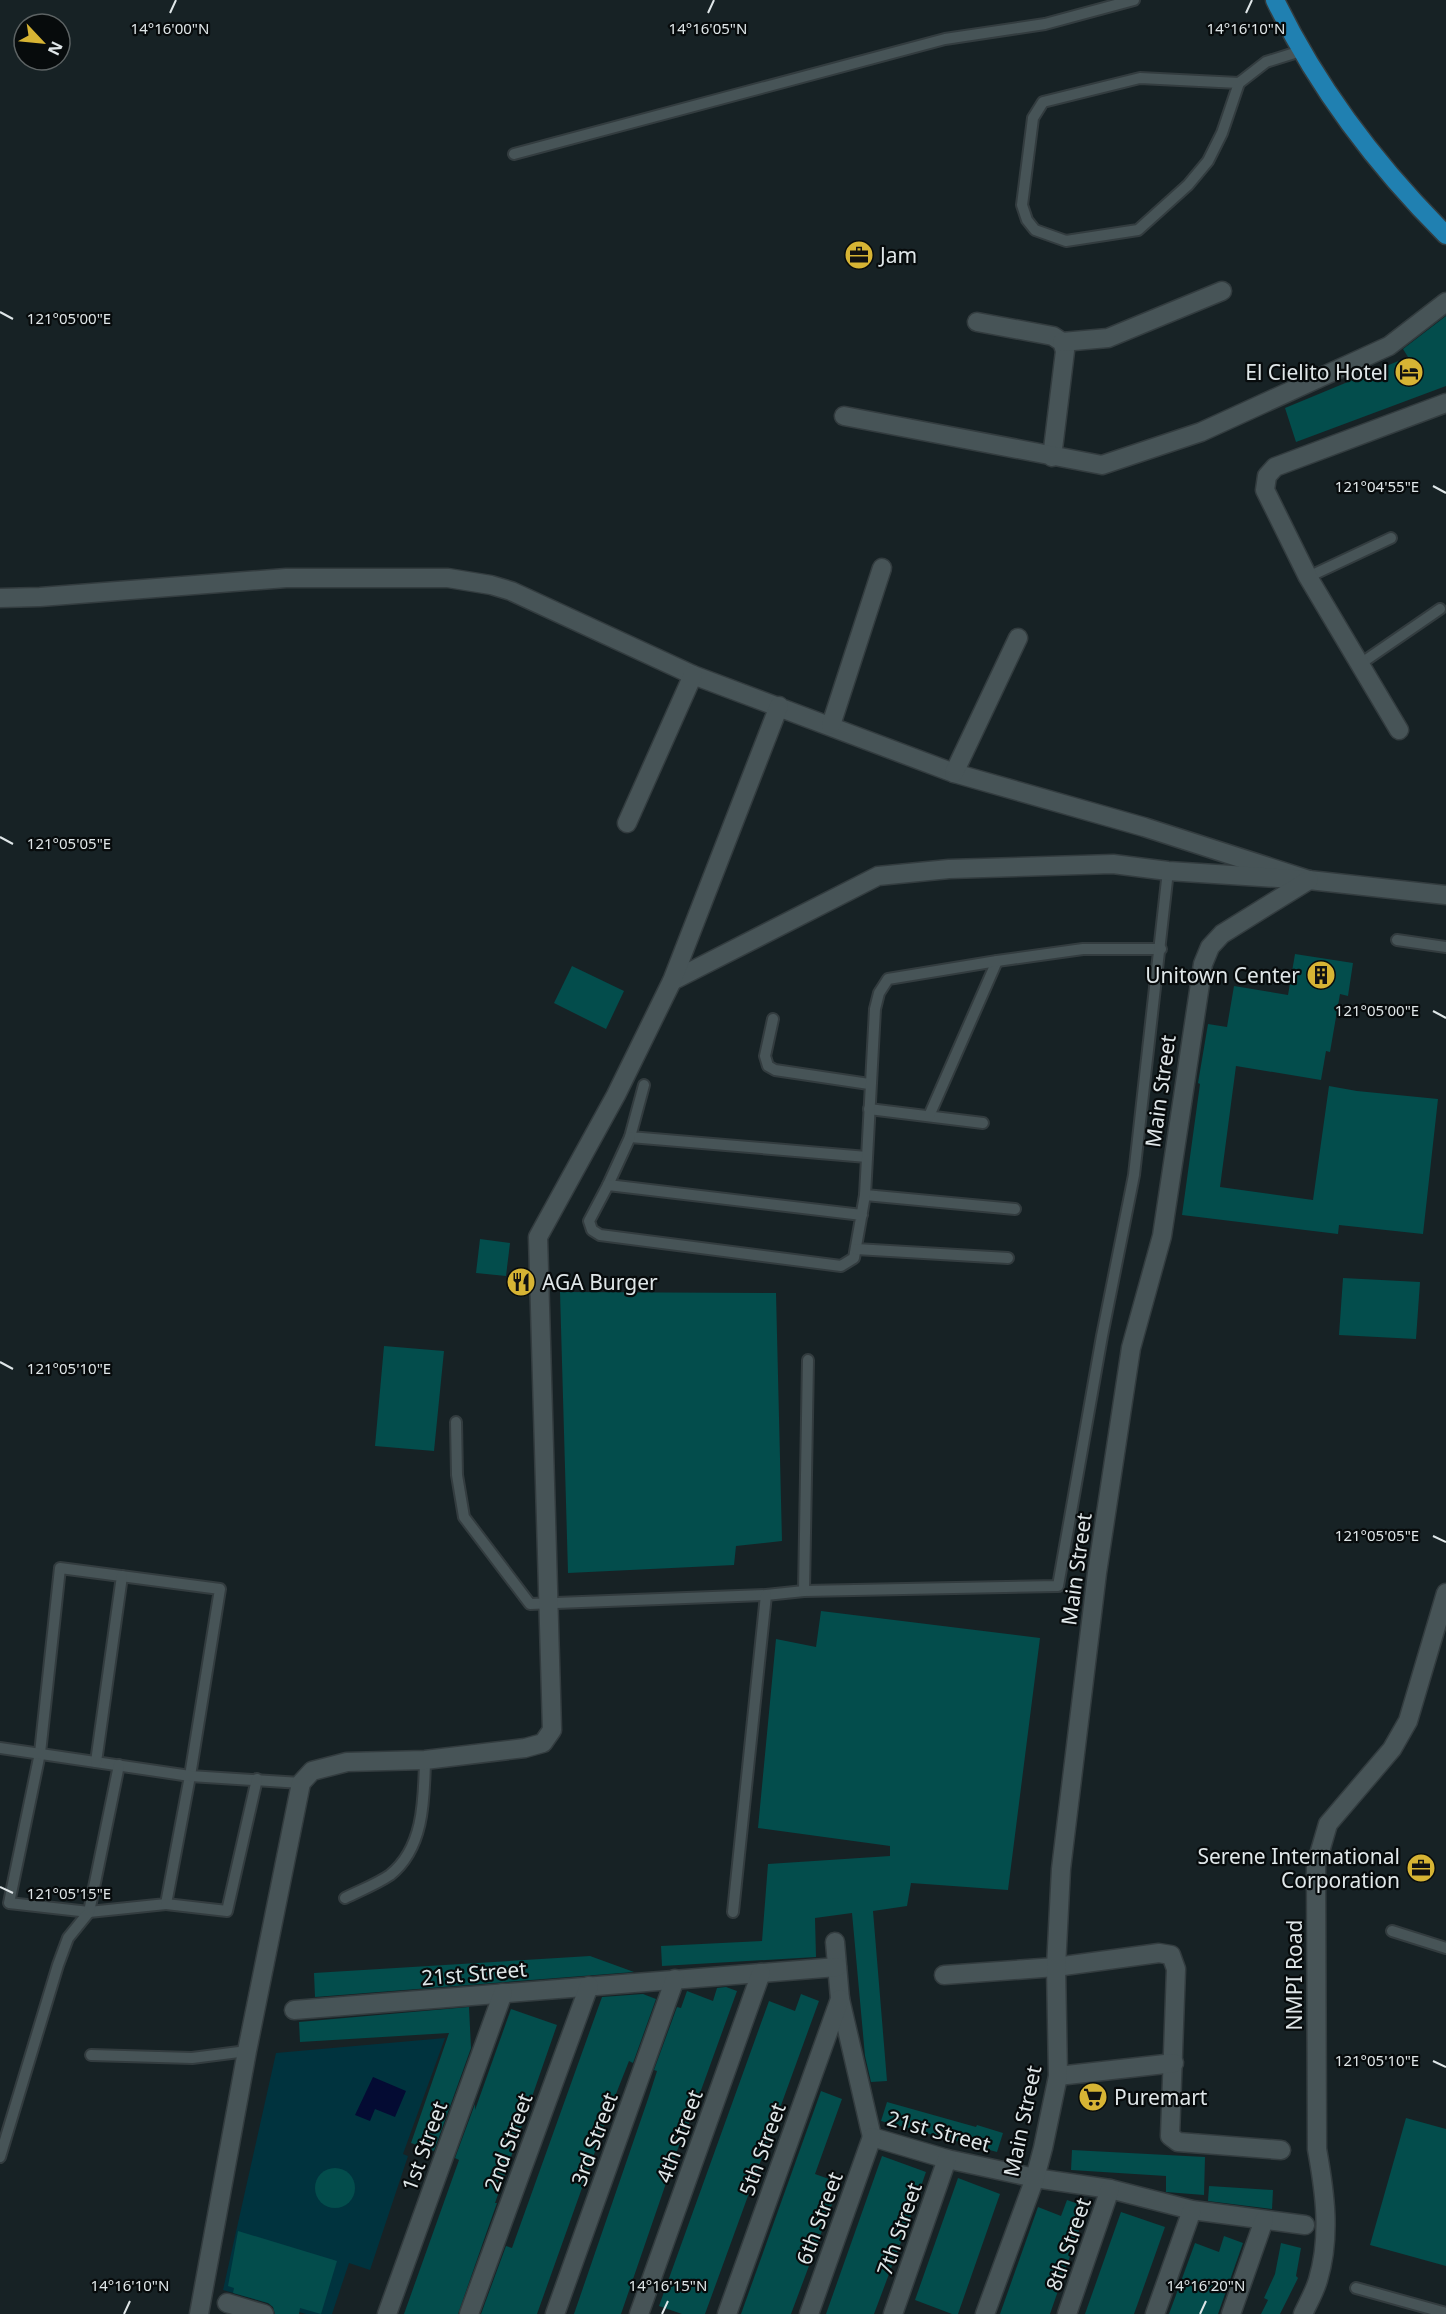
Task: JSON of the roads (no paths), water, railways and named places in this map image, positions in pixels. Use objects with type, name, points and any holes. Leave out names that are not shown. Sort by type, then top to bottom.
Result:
[{"type":"main road","points":[[1275,0],[1301,51],[1371,150],[1446,235]]},
{"type":"street","points":[[1062,342],[1108,338],[1222,291]]},
{"type":"street","points":[[844,416],[1102,465],[1201,432],[1389,346],[1446,302]]},
{"type":"street","points":[[977,322],[1053,336],[1062,342],[1065,351],[1053,457]]},
{"type":"street","points":[[1399,730],[1308,577],[1265,490],[1267,476],[1275,467],[1446,403]]},
{"type":"street","points":[[831,726],[882,568]]},
{"type":"street","points":[[0,598],[286,578],[448,578],[491,585],[511,591],[693,675],[954,772],[1144,827],[1309,880]]},
{"type":"street","points":[[954,772],[1018,638]]},
{"type":"street","points":[[627,823],[693,675]]},
{"type":"street","points":[[199,2314],[247,2051],[301,1783],[312,1771],[347,1762],[425,1760],[525,1748],[543,1743],[552,1730],[538,1237],[616,1095],[672,981],[778,706]]},
{"type":"street","points":[[672,981],[878,876],[949,869],[1113,864],[1168,871],[1309,880],[1446,895]]},
{"type":"street","name":"Main Street","points":[[985,2314],[1035,2178],[1058,2076],[1056,1968],[1061,1869],[1098,1562],[1131,1348],[1162,1236],[1203,964],[1210,947],[1222,934],[1309,880]]},
{"type":"street","name":"NMPI Road","points":[[1303,2314],[1318,2282],[1325,2251],[1326,2218],[1324,2188],[1317,2149],[1316,1865],[1328,1824],[1392,1749],[1408,1721],[1446,1593]]},
{"type":"street","name":"21st Street","points":[[835,1942],[840,1999],[872,2137],[947,2159],[1035,2178],[1110,2189],[1192,2210],[1305,2225]]},
{"type":"street","points":[[944,1975],[1056,1968],[1159,1953],[1171,1955],[1176,1969],[1174,2063],[1169,2131],[1173,2139],[1178,2142],[1281,2151]]},
{"type":"street","name":"21st Street","points":[[294,2010],[837,1967]]},
{"type":"street","name":"4th Street","points":[[639,2314],[761,1973]]},
{"type":"street","name":"3rd Street","points":[[555,2314],[675,1979]]},
{"type":"street","name":"2nd Street","points":[[469,2314],[589,1986]]},
{"type":"street","name":"1st Street","points":[[387,2314],[502,1993]]},
{"type":"street","name":"5th Street","points":[[727,2314],[840,1999]]},
{"type":"street","points":[[1058,2076],[1174,2063]]},
{"type":"street","name":"6th Street","points":[[809,2314],[872,2137]]},
{"type":"street","name":"7th Street","points":[[893,2314],[947,2159]]},
{"type":"street","name":"8th Street","points":[[1067,2314],[1110,2189]]},
{"type":"street","points":[[1155,2314],[1192,2210]]},
{"type":"street","points":[[1231,2314],[1264,2220]]},
{"type":"street","points":[[227,2304],[264,2314]]},
{"type":"lane","points":[[514,154],[945,39],[1045,24],[1134,0]]},
{"type":"lane","points":[[1239,83],[1140,78],[1043,102],[1033,118],[1022,205],[1027,220],[1035,230],[1066,241],[1138,230],[1188,185],[1208,161],[1222,133],[1239,83],[1266,62],[1301,51]]},
{"type":"lane","points":[[1308,577],[1391,538]]},
{"type":"lane","points":[[1360,664],[1440,609]]},
{"type":"lane","points":[[456,1422],[457,1475],[464,1517],[530,1604],[766,1595],[804,1591],[1058,1586],[1102,1335],[1134,1175],[1168,871]]},
{"type":"lane","points":[[1397,940],[1446,947]]},
{"type":"lane","points":[[644,1085],[630,1137],[609,1185],[589,1221],[592,1230],[600,1235],[841,1266],[854,1258],[862,1215],[875,1009],[879,993],[888,979],[1083,949],[1161,949]]},
{"type":"lane","points":[[929,1116],[998,961]]},
{"type":"lane","points":[[773,1018],[765,1056],[768,1066],[775,1070],[869,1084]]},
{"type":"lane","points":[[869,1109],[983,1123]]},
{"type":"lane","points":[[630,1137],[867,1157]]},
{"type":"lane","points":[[609,1185],[862,1215]]},
{"type":"lane","points":[[865,1195],[1015,1209]]},
{"type":"lane","points":[[856,1249],[1008,1257]]},
{"type":"lane","points":[[804,1591],[808,1360]]},
{"type":"lane","points":[[166,1904],[190,1776],[220,1589],[60,1568],[40,1753],[9,1903],[89,1912],[166,1904],[227,1911],[256,1779]]},
{"type":"lane","points":[[96,1762],[122,1576]]},
{"type":"lane","points":[[733,1912],[766,1595]]},
{"type":"lane","points":[[0,1748],[190,1776],[301,1783]]},
{"type":"lane","points":[[345,1898],[388,1876],[404,1861],[415,1844],[424,1794],[425,1760]]},
{"type":"lane","points":[[0,2157],[58,1965],[68,1938],[89,1912],[119,1765]]},
{"type":"lane","points":[[1392,1932],[1446,1947]]},
{"type":"lane","points":[[91,2055],[192,2058],[247,2051]]},
{"type":"lane","points":[[1356,2288],[1446,2313]]},
{"type":"water","points":[[373,2077],[406,2091],[395,2117],[375,2109],[370,2121],[355,2115]]},
{"type":"place","name":"Jam","points":[[859,255]]},
{"type":"place","name":"El Cielito Hotel","points":[[1409,372]]},
{"type":"place","name":"Unitown Center","points":[[1321,975]]},
{"type":"place","name":"AGA Burger","points":[[521,1282]]},
{"type":"place","name":"Serene International Corporation","points":[[1421,1868]]},
{"type":"place","name":"Puremart","points":[[1093,2097]]}]
